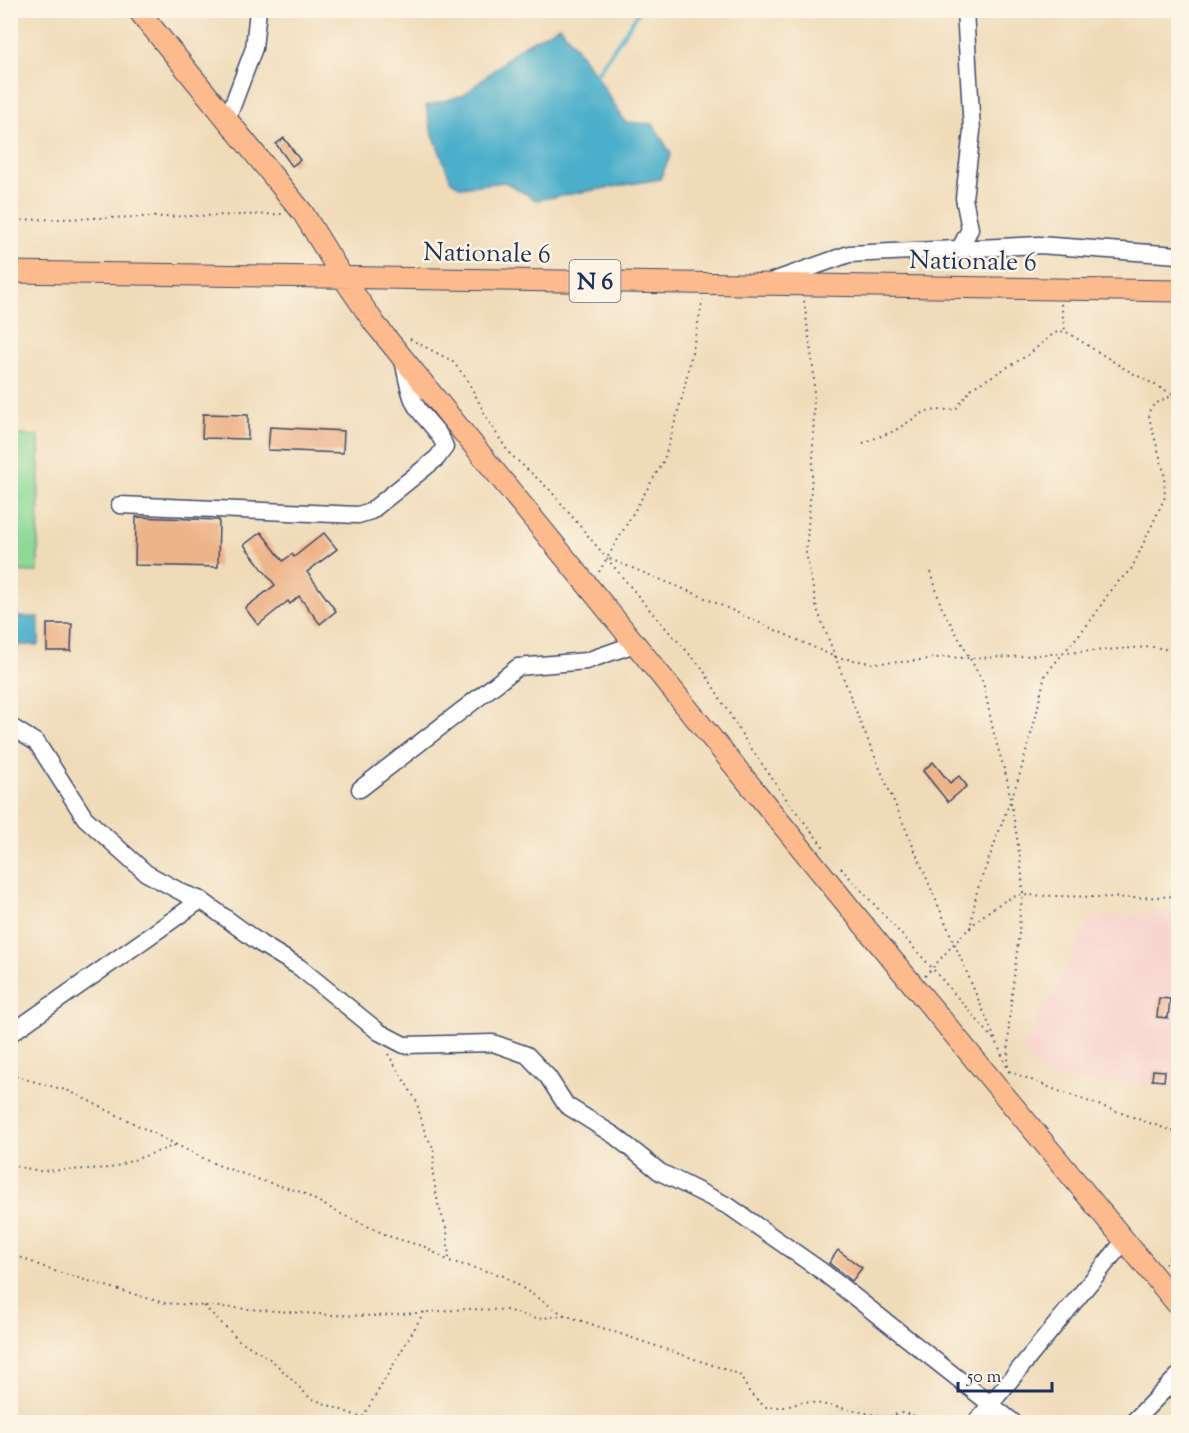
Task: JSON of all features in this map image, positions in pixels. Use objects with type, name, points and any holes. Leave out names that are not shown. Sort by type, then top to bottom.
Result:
[{"type":"main road","points":[[138,10],[303,213],[375,324],[915,987],[1179,1305]]},
{"type":"main road","name":"Nationale 6","points":[[10,272],[802,283],[1179,291]]},
{"type":"street","points":[[227,120],[255,48],[258,10]]},
{"type":"street","points":[[959,250],[970,229],[964,198],[972,130],[964,10]]},
{"type":"street","points":[[766,283],[849,254],[908,250],[959,250],[1039,245],[1179,255]]},
{"type":"street","points":[[120,505],[358,516],[371,511],[437,458],[445,447],[443,440],[416,405],[409,390],[403,357]]},
{"type":"street","points":[[360,789],[518,667],[586,661],[635,644]]},
{"type":"street","points":[[10,726],[37,743],[85,818],[146,873],[201,900],[261,944],[299,967],[379,1032],[404,1045],[493,1043],[527,1055],[548,1077],[566,1105],[615,1136],[660,1172],[730,1207],[823,1272],[1013,1422]]},
{"type":"street","points":[[10,1034],[201,900]]},
{"type":"street","points":[[976,1422],[1125,1240]]},
{"type":"street","points":[[1133,1422],[1179,1376]]},
{"type":"path","points":[[10,219],[303,213]]},
{"type":"path","points":[[590,587],[664,460],[683,394],[707,282]]},
{"type":"path","points":[[802,283],[814,375],[813,462],[806,553],[817,609],[861,724],[956,943],[1012,1080]]},
{"type":"path","points":[[1058,288],[1065,331]]},
{"type":"path","points":[[863,443],[894,431],[926,411],[956,409],[972,388],[1028,355],[1054,333],[1065,331],[1125,369],[1179,397]]},
{"type":"path","points":[[404,336],[452,361],[467,379],[489,422],[509,453],[550,490],[654,615],[702,668],[744,738],[787,800],[831,856]]},
{"type":"path","points":[[970,929],[976,891],[1011,800],[1035,720],[1045,675],[1092,619],[1112,588],[1132,568],[1165,497],[1164,472],[1149,417],[1150,408],[1174,395]]},
{"type":"path","points":[[607,558],[707,599],[835,657],[871,663],[944,657],[970,658],[1155,647],[1179,652]]},
{"type":"path","points":[[931,572],[941,606],[982,682],[1011,800],[1023,895],[1009,1021],[1010,1102]]},
{"type":"path","points":[[838,865],[997,1043]]},
{"type":"path","points":[[915,987],[970,929],[1003,900],[1023,895],[1134,898],[1179,896]]},
{"type":"path","points":[[379,1032],[381,1043],[416,1100],[425,1133],[434,1149],[433,1174],[436,1194],[447,1230],[449,1260]]},
{"type":"path","points":[[999,1067],[1056,1090],[1179,1133]]},
{"type":"path","points":[[10,1075],[69,1091],[215,1164],[301,1192],[351,1219],[392,1237],[426,1247],[449,1260],[504,1276],[564,1315],[739,1374],[750,1393],[765,1407],[786,1407],[809,1402],[886,1417],[902,1413],[916,1416],[927,1422]]},
{"type":"path","points":[[10,1165],[40,1171],[111,1168],[176,1145]]},
{"type":"path","points":[[1156,1277],[1179,1244]]},
{"type":"path","points":[[10,1253],[51,1270],[164,1302],[332,1315],[376,1316],[468,1309],[506,1310],[538,1319],[564,1315]]},
{"type":"path","points":[[204,1305],[239,1341],[273,1361],[310,1398],[374,1422]]},
{"type":"path","points":[[360,1422],[424,1312]]},
{"type":"shaded area","points":[[1178,912],[1178,1086],[1049,1080],[1021,1050],[1092,917]]},
{"type":"green space","points":[[11,435],[39,436],[38,572],[11,571]]},
{"type":"water","points":[[560,26],[596,75],[625,122],[653,124],[671,154],[660,179],[536,200],[505,182],[461,187],[451,181],[431,129],[426,106],[464,95],[521,47]]},
{"type":"water","points":[[11,617],[39,617],[39,645],[11,645]]},
{"type":"building","points":[[284,138],[300,160],[292,166],[276,144]]},
{"type":"building","points":[[203,414],[248,415],[248,439],[202,438]]},
{"type":"building","points":[[270,427],[344,431],[343,453],[268,450]]},
{"type":"building","points":[[136,517],[219,520],[218,567],[135,565]]},
{"type":"building","points":[[261,532],[283,561],[292,554],[294,557],[324,533],[337,549],[307,572],[336,611],[320,624],[299,596],[290,604],[288,601],[258,625],[245,608],[275,585],[244,545]]},
{"type":"building","points":[[47,624],[72,624],[71,651],[47,651]]},
{"type":"building","points":[[933,762],[950,783],[959,776],[967,786],[948,802],[923,771]]},
{"type":"building","points":[[1159,998],[1170,999],[1168,1018],[1157,1017]]},
{"type":"building","points":[[1153,1070],[1165,1071],[1164,1081],[1152,1080]]},
{"type":"building","points":[[838,1250],[862,1268],[852,1281],[829,1263]]},
{"type":"waterway","points":[[596,75],[640,10]]}]
